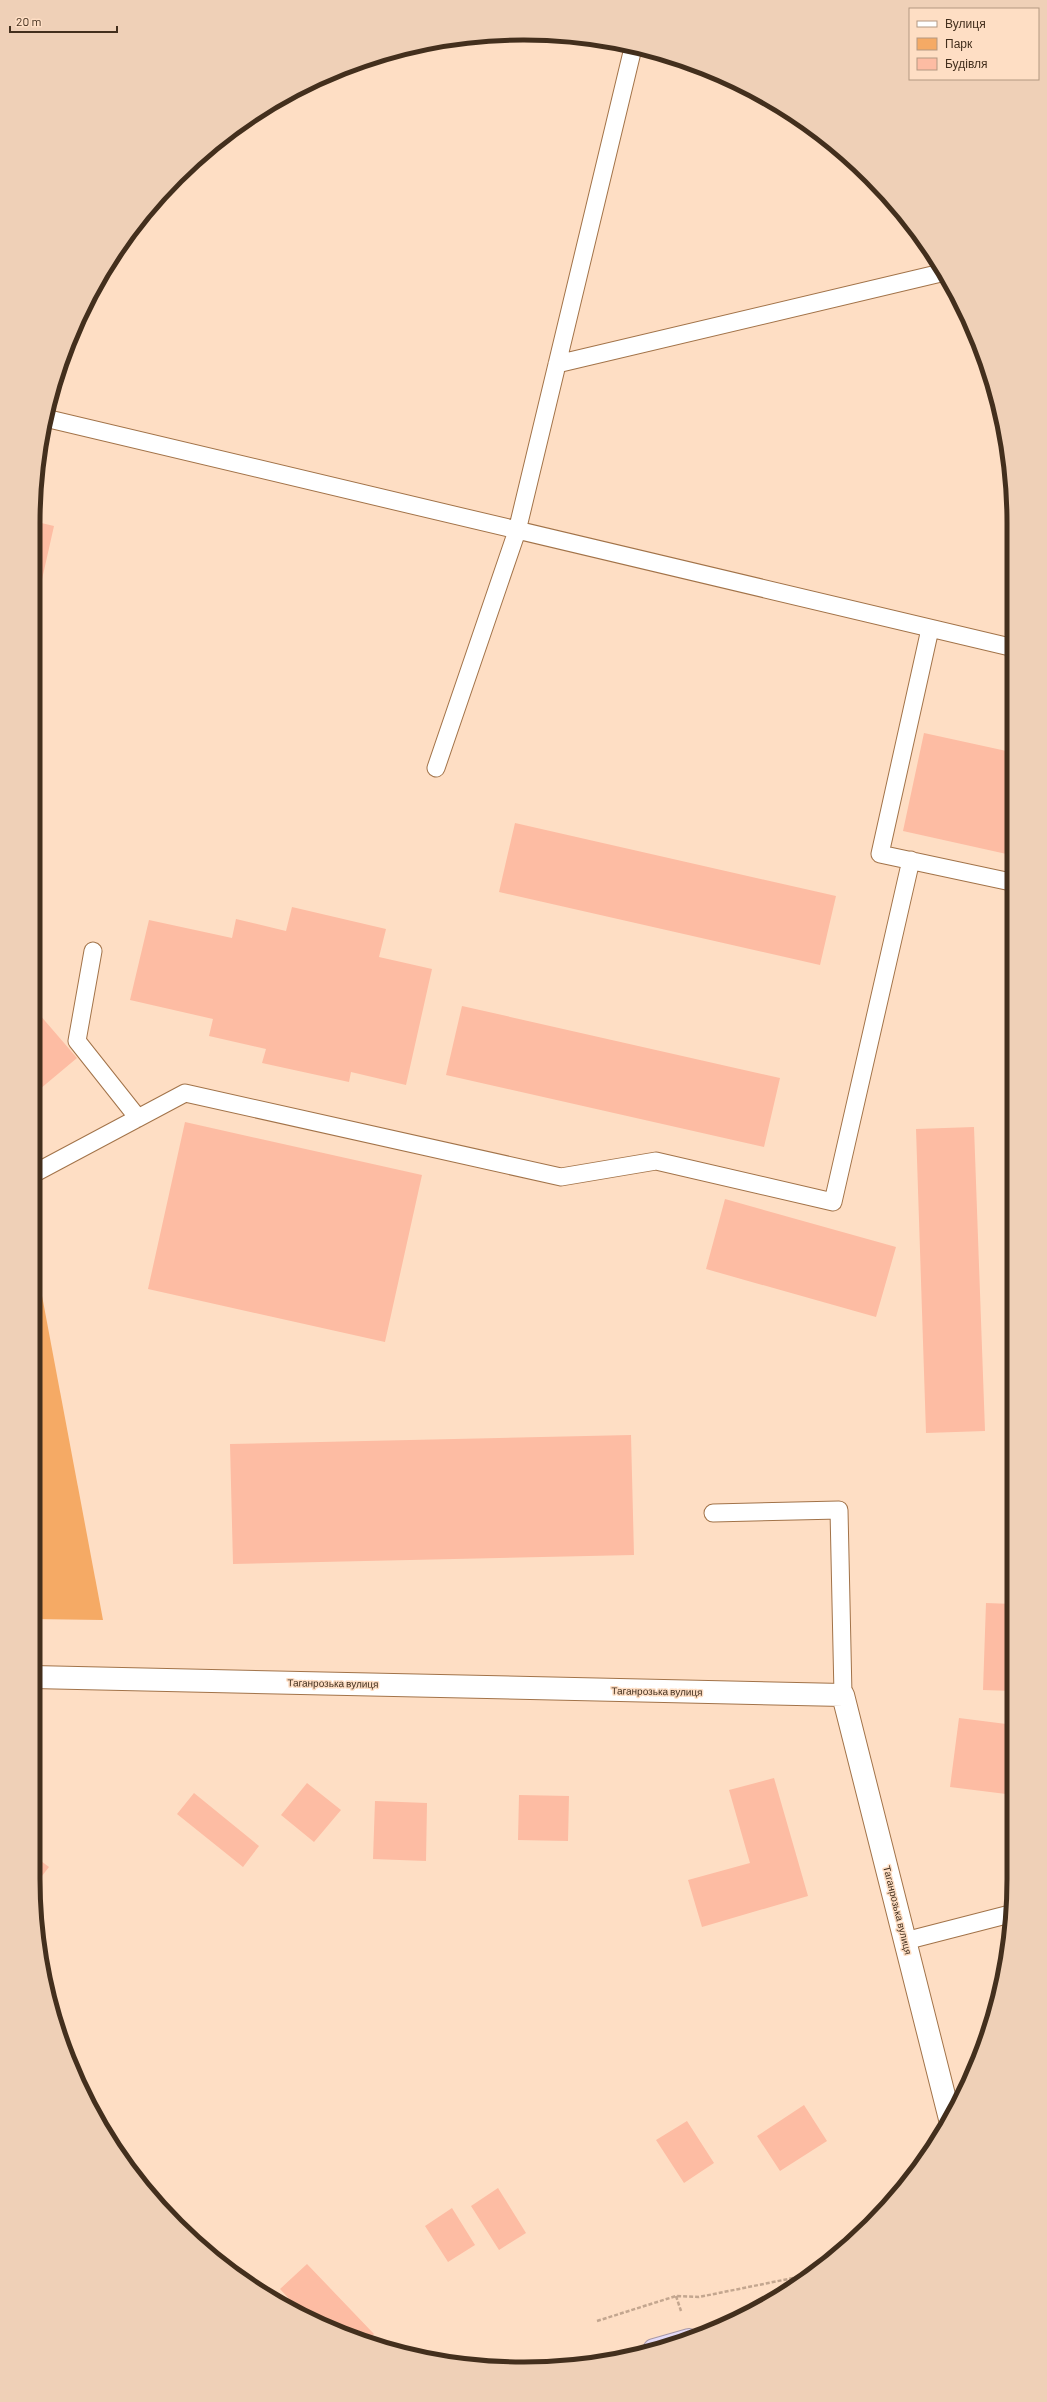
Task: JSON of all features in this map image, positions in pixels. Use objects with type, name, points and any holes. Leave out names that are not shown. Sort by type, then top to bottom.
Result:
[{"type":"street","name":"Таганрозька вулиця","points":[[40,1677],[843,1695],[948,2110]]},
{"type":"lane","points":[[436,768],[517,531],[632,52]]},
{"type":"lane","points":[[557,364],[937,274]]},
{"type":"lane","points":[[51,419],[1007,646]]},
{"type":"lane","points":[[930,629],[880,854],[1007,881]]},
{"type":"lane","points":[[40,1170],[185,1093],[561,1177],[656,1161],[834,1202],[911,860]]},
{"type":"lane","points":[[93,951],[78,1041],[138,1118]]},
{"type":"lane","points":[[713,1513],[838,1510],[843,1695]]},
{"type":"lane","points":[[905,1941],[1006,1915]]},
{"type":"path","points":[[597,2321],[676,2296],[699,2297],[797,2277]]},
{"type":"green space","points":[[40,1285],[103,1620],[40,1619]]},
{"type":"building","points":[[40,523],[54,526],[40,588]]},
{"type":"building","points":[[924,733],[1007,751],[1007,854],[903,831]]},
{"type":"building","points":[[515,823],[836,896],[820,965],[499,892]]},
{"type":"building","points":[[292,907],[386,929],[379,957],[432,969],[406,1085],[351,1072],[349,1082],[262,1063],[266,1049],[209,1036],[213,1019],[130,1000],[149,920],[232,938],[236,919],[286,931]]},
{"type":"building","points":[[462,1006],[780,1078],[764,1147],[446,1075]]},
{"type":"building","points":[[40,1015],[77,1058],[40,1089]]},
{"type":"building","points":[[185,1122],[422,1175],[385,1342],[148,1289]]},
{"type":"building","points":[[974,1127],[985,1431],[926,1433],[916,1129]]},
{"type":"building","points":[[725,1199],[896,1247],[876,1317],[706,1269]]},
{"type":"building","points":[[631,1435],[634,1555],[233,1564],[230,1444]]},
{"type":"building","points":[[986,1603],[1007,1604],[1007,1691],[983,1690]]},
{"type":"building","points":[[959,1718],[1007,1724],[1007,1794],[950,1787]]},
{"type":"building","points":[[774,1778],[808,1896],[702,1927],[688,1880],[750,1863],[729,1790]]},
{"type":"building","points":[[307,1783],[341,1810],[314,1842],[281,1815]]},
{"type":"building","points":[[194,1793],[259,1846],[243,1867],[177,1814]]},
{"type":"building","points":[[519,1795],[569,1796],[568,1841],[518,1840]]},
{"type":"building","points":[[375,1801],[427,1803],[426,1861],[373,1859]]},
{"type":"building","points":[[40,1860],[49,1867],[40,1878]]},
{"type":"building","points":[[804,2105],[827,2141],[780,2171],[757,2136]]},
{"type":"building","points":[[687,2121],[714,2163],[684,2183],[656,2140]]},
{"type":"building","points":[[498,2188],[526,2233],[499,2250],[471,2206]]},
{"type":"building","points":[[452,2208],[475,2245],[448,2262],[425,2226]]},
{"type":"building","points":[[307,2264],[374,2334],[371,2337],[368,2336],[338,2325],[310,2312],[293,2303],[280,2289]]}]
